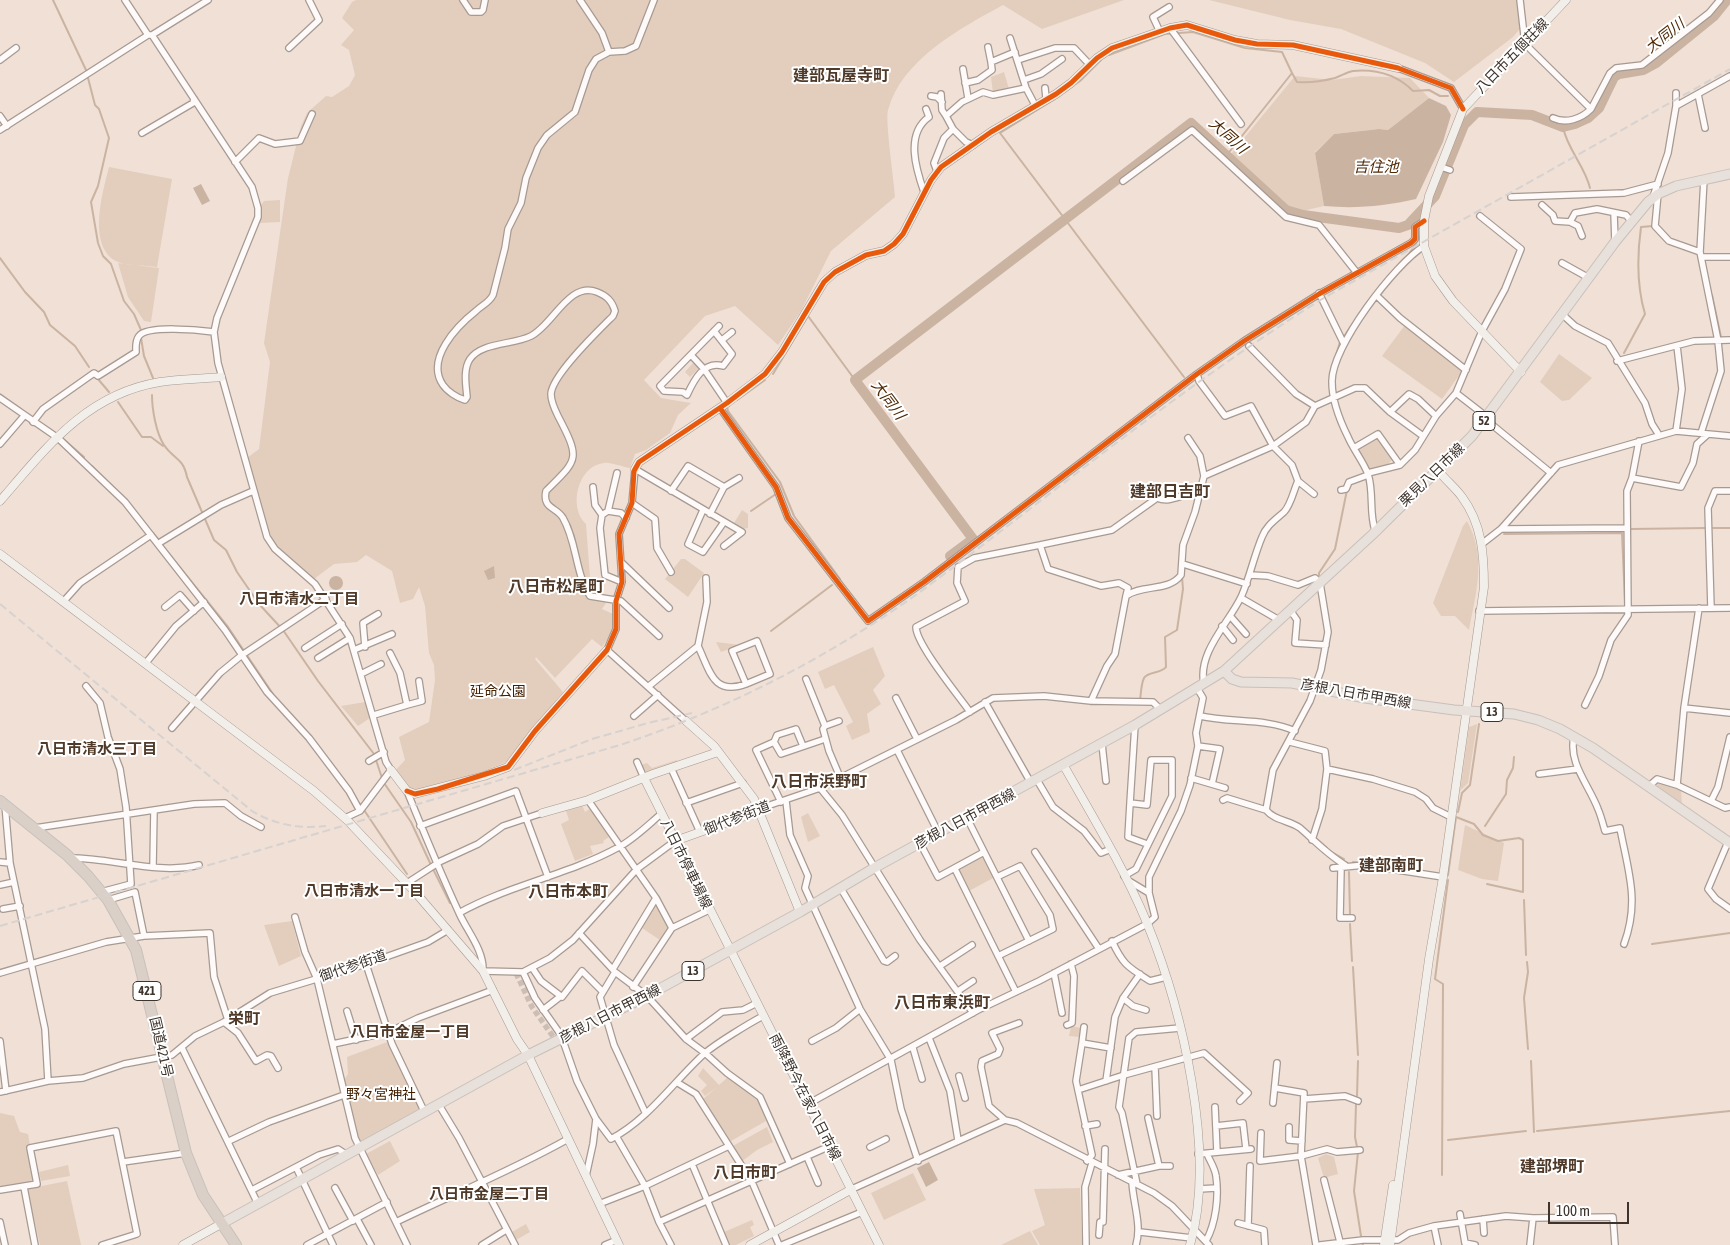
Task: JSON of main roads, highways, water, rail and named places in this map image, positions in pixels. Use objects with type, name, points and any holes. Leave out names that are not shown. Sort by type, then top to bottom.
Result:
[{"type":"highway","name":"国道421号","points":[[2,803],[70,858],[101,892],[108,900],[136,950],[186,1152],[203,1195],[236,1245]]},
{"type":"main road","name":"栗見八日市線","points":[[1224,671],[1376,530],[1438,470],[1486,418],[1615,242],[1656,196],[1704,179],[1730,174]]},
{"type":"main road","name":"彦根八日市甲西線","points":[[221,1224],[528,1055],[647,996],[800,912],[812,903],[874,868],[1135,726],[1224,671],[1232,679],[1241,682],[1292,683],[1365,698],[1514,714],[1538,720],[1574,736],[1729,842]]},
{"type":"water","name":"吉住池","points":[[1429,98],[1446,106],[1451,115],[1443,142],[1416,199],[1370,206],[1324,206],[1315,153],[1334,134],[1379,129],[1388,130]]},
{"type":"water","points":[[201,184],[210,201],[202,205],[193,188]]},
{"type":"water","points":[[494,566],[495,578],[488,580],[484,571]]},
{"type":"water","points":[[333,576],[339,576],[343,583],[339,590],[333,590],[329,586],[329,580]]},
{"type":"water","points":[[929,1162],[938,1180],[926,1187],[917,1168]]},
{"type":"waterway","points":[[53,0],[86,70]]},
{"type":"waterway","name":"大同川","points":[[950,556],[973,539],[855,380],[1191,123],[1286,210],[1303,215],[1399,228],[1408,225],[1435,196],[1464,125],[1477,112],[1532,115],[1563,127],[1575,124],[1588,118],[1599,108],[1614,77],[1619,74],[1643,70],[1656,63],[1714,16],[1727,0]]},
{"type":"waterway","points":[[1109,55],[1165,34],[1193,32],[1245,48],[1282,52],[1292,73]]},
{"type":"waterway","points":[[1063,93],[1080,81],[1101,60]]},
{"type":"waterway","points":[[1226,156],[1292,73],[1297,82],[1306,82],[1335,78],[1353,71],[1378,72],[1393,77],[1413,91],[1429,90],[1440,96],[1448,96]]},
{"type":"waterway","points":[[88,78],[95,105],[99,109],[109,138],[98,186],[91,202],[98,243],[103,256],[111,264],[124,301],[134,314],[141,330]]},
{"type":"waterway","points":[[1055,99],[1000,133],[1184,377]]},
{"type":"waterway","points":[[1563,127],[1568,143],[1588,180],[1590,188]]},
{"type":"waterway","points":[[1624,353],[1645,314],[1639,282],[1638,260],[1641,227],[1653,226]]},
{"type":"waterway","points":[[1409,254],[1419,239],[1418,227]]},
{"type":"waterway","points":[[0,258],[25,292],[44,312],[50,325],[75,346],[89,367]]},
{"type":"waterway","points":[[1712,295],[1721,337]]},
{"type":"waterway","points":[[773,374],[808,316],[855,380]]},
{"type":"waterway","points":[[1343,338],[1351,326]]},
{"type":"waterway","points":[[141,338],[144,356],[153,378]]},
{"type":"waterway","points":[[1336,355],[1340,342]]},
{"type":"waterway","points":[[98,379],[109,392]]},
{"type":"waterway","points":[[737,400],[765,380]]},
{"type":"waterway","points":[[0,394],[21,409]]},
{"type":"waterway","points":[[152,395],[155,421],[161,440],[167,450],[183,466],[214,540],[226,550],[237,572],[259,604],[283,630],[318,681],[374,754],[382,778]]},
{"type":"waterway","points":[[118,402],[142,437],[151,437],[163,446]]},
{"type":"waterway","points":[[727,407],[780,482],[794,516],[840,579]]},
{"type":"waterway","points":[[61,437],[84,457]]},
{"type":"waterway","points":[[92,466],[124,498]]},
{"type":"waterway","points":[[1319,577],[1319,573],[1335,549],[1347,490]]},
{"type":"waterway","points":[[751,511],[776,494]]},
{"type":"waterway","points":[[1631,529],[1706,528]]},
{"type":"waterway","points":[[1713,528],[1730,528]]},
{"type":"waterway","points":[[152,532],[159,540]]},
{"type":"waterway","points":[[1504,534],[1622,533],[1625,602]]},
{"type":"waterway","points":[[161,544],[228,627],[273,694]]},
{"type":"waterway","points":[[1140,700],[1144,678],[1148,674],[1161,671],[1166,667],[1165,637],[1177,630],[1183,589],[1182,577]]},
{"type":"waterway","points":[[771,631],[832,585]]},
{"type":"waterway","points":[[1458,812],[1462,793],[1470,785],[1479,724]]},
{"type":"waterway","points":[[1485,826],[1506,794],[1507,780],[1513,768],[1514,757]]},
{"type":"waterway","points":[[384,783],[411,822],[431,865]]},
{"type":"waterway","points":[[364,810],[407,874]]},
{"type":"waterway","points":[[1448,875],[1456,817],[1474,824],[1483,835],[1498,841],[1519,838],[1523,840],[1523,892],[1487,884]]},
{"type":"waterway","points":[[1316,838],[1327,848]]},
{"type":"waterway","points":[[1330,851],[1344,859]]},
{"type":"waterway","points":[[1353,862],[1415,870]]},
{"type":"waterway","points":[[433,869],[450,903]]},
{"type":"waterway","points":[[1349,872],[1350,915]]},
{"type":"waterway","points":[[1442,1175],[1443,984],[1435,979],[1448,880]]},
{"type":"waterway","points":[[1524,900],[1526,955]]},
{"type":"waterway","points":[[1350,924],[1352,961]]},
{"type":"waterway","points":[[1652,944],[1730,933]]},
{"type":"waterway","points":[[1527,962],[1528,972],[1524,998],[1528,1049]]},
{"type":"waterway","points":[[1353,967],[1358,1055]]},
{"type":"waterway","points":[[1357,1096],[1358,1061]]},
{"type":"waterway","points":[[1531,1061],[1534,1132]]},
{"type":"waterway","points":[[1356,1104],[1355,1137],[1358,1152],[1354,1191],[1361,1236]]},
{"type":"waterway","points":[[1537,1131],[1730,1111]]},
{"type":"waterway","points":[[1448,1140],[1526,1131]]},
{"type":"tunnel","points":[[516,973],[532,1007],[557,1042]]},
{"type":"railway","points":[[0,926],[620,745],[699,715],[776,680],[849,639],[920,592],[1168,404],[1322,299],[1730,69]]},
{"type":"railway","points":[[0,604],[252,811],[270,820],[288,825],[326,826]]},
{"type":"railway","points":[[514,770],[592,739],[692,713]]},
{"type":"district","name":"建部瓦屋寺町","points":[[841,76]]},
{"type":"district","name":"建部日吉町","points":[[1170,492]]},
{"type":"district","name":"八日市松尾町","points":[[556,587]]},
{"type":"district","name":"八日市清水二丁目","points":[[299,599]]},
{"type":"district","name":"八日市清水三丁目","points":[[97,749]]},
{"type":"district","name":"八日市浜野町","points":[[819,782]]},
{"type":"district","name":"建部南町","points":[[1391,866]]},
{"type":"district","name":"八日市清水一丁目","points":[[364,891]]},
{"type":"district","name":"八日市本町","points":[[568,892]]},
{"type":"district","name":"八日市東浜町","points":[[942,1003]]},
{"type":"district","name":"栄町","points":[[244,1019]]},
{"type":"district","name":"八日市金屋一丁目","points":[[410,1032]]},
{"type":"district","name":"建部堺町","points":[[1552,1167]]},
{"type":"district","name":"八日市町","points":[[745,1173]]},
{"type":"district","name":"八日市金屋二丁目","points":[[489,1194]]},
{"type":"park label","name":"延命公園","points":[[498,692]]},
{"type":"park label","name":"野々宮神社","points":[[381,1095]]}]
